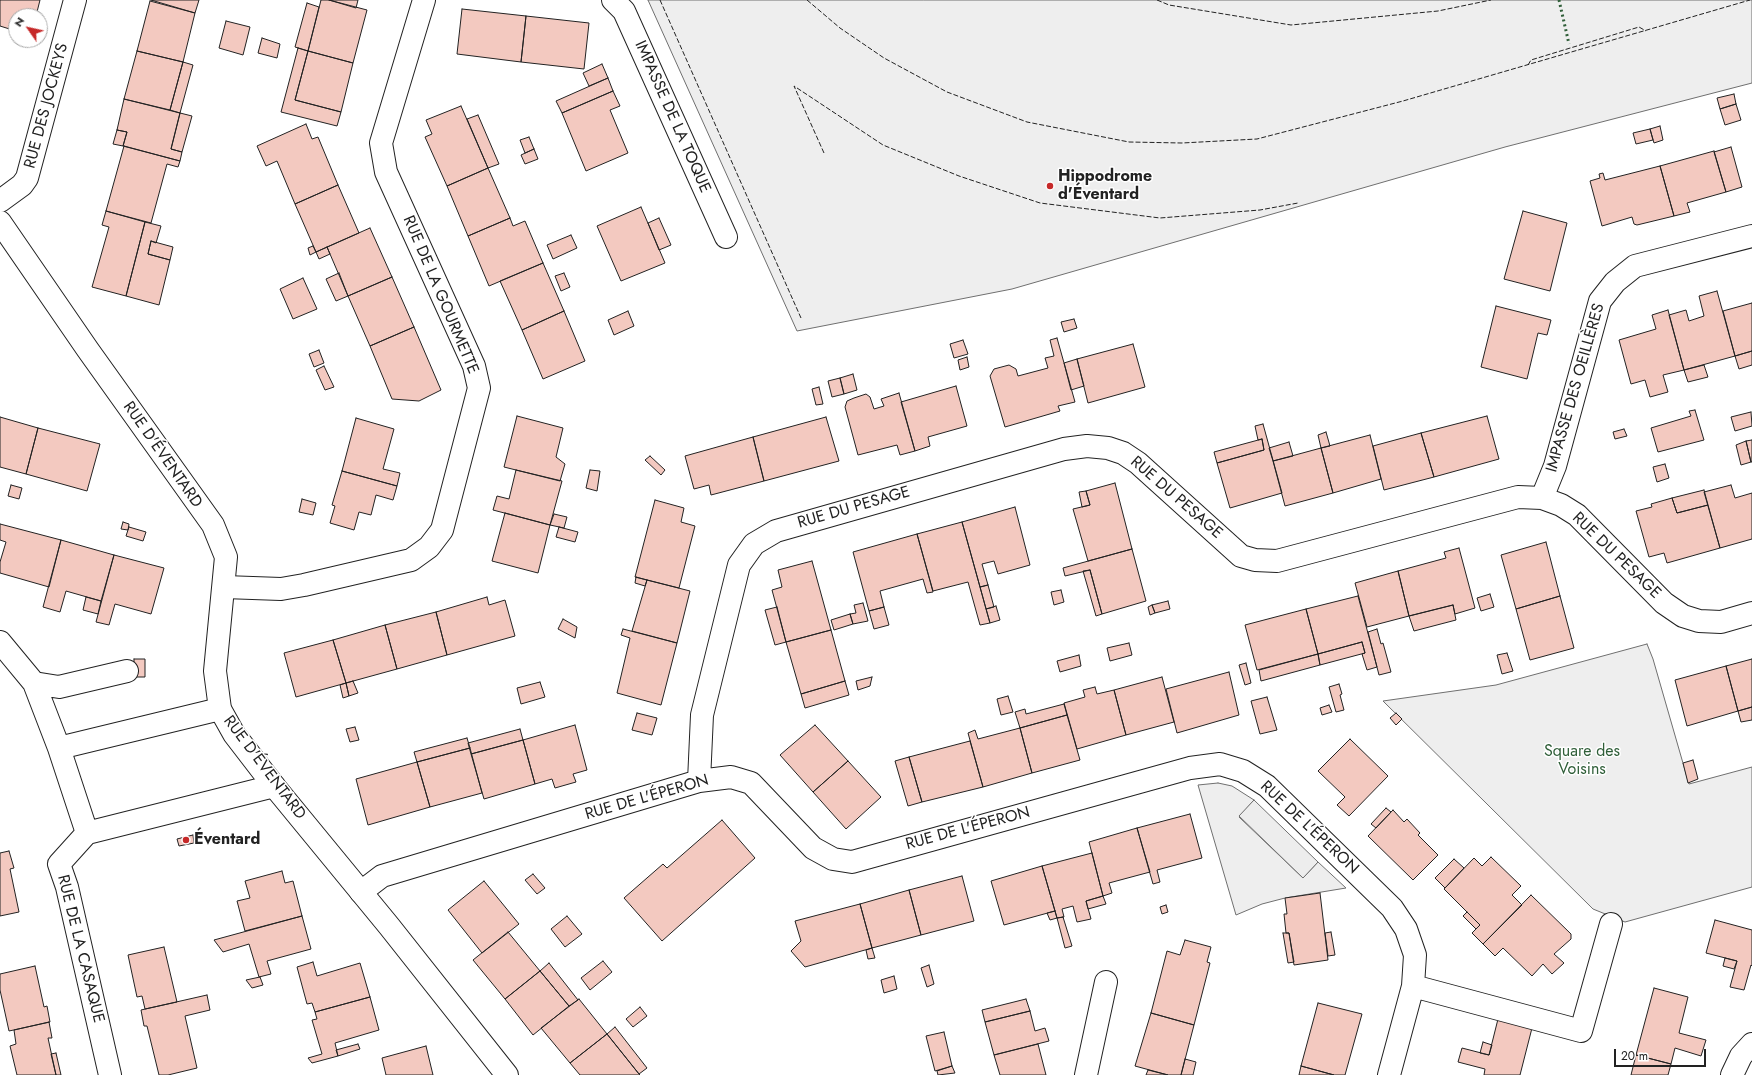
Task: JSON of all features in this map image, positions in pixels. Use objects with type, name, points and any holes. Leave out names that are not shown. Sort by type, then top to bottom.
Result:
[{"type":"street","name":"RUE DES JOCKEYS","points":[[0,201],[22,185],[28,178],[75,0]]},
{"type":"street","name":"RUE DE LA GOURMETTE","points":[[224,587],[281,589],[411,560],[429,547],[442,530],[479,388],[474,366],[386,172],[381,143],[424,0]]},
{"type":"street","name":"IMPASSE DE LA TOQUE","points":[[613,0],[624,11],[726,237]]},
{"type":"street","name":"RUE D'ÉVENTARD","points":[[0,222],[88,350],[213,525],[226,557],[215,671],[220,709],[234,734],[274,786],[507,1075]]},
{"type":"street","name":"IMPASSE DES OEILLÈRES","points":[[1542,498],[1555,466],[1600,300],[1615,282],[1635,266],[1752,236]]},
{"type":"street","name":"RUE DU PESAGE","points":[[699,781],[702,715],[739,565],[754,544],[776,531],[1064,449],[1087,446],[1108,448],[1123,453],[1138,462],[1241,556],[1255,560],[1277,561],[1518,497],[1542,498],[1561,505],[1577,515],[1664,602],[1683,616],[1699,621],[1721,622],[1752,613]]},
{"type":"street","points":[[0,642],[34,683],[59,748],[87,833],[274,786]]},
{"type":"street","points":[[34,683],[59,687],[126,671]]},
{"type":"street","points":[[59,748],[220,709]]},
{"type":"street","name":"RUE DE L'ÉPERON","points":[[361,892],[382,876],[699,781],[731,777],[751,783],[813,848],[833,859],[852,862],[1190,768],[1220,764],[1243,771],[1267,786],[1392,908],[1406,929],[1415,955],[1413,986],[1389,1075]]},
{"type":"street","name":"RUE DE LA CASAQUE","points":[[87,833],[59,864],[66,887],[110,1075]]},
{"type":"street","points":[[1413,986],[1581,1031],[1611,924]]},
{"type":"street","points":[[1086,1075],[1106,982]]},
{"type":"street","points":[[1732,1075],[1741,1056],[1752,1044]]},
{"type":"green space","name":"Hippodrome d'Éventard","points":[[648,0],[1752,0],[1752,83],[1505,147],[1012,289],[797,331]]},
{"type":"green space","name":"Square des Voisins","points":[[1647,644],[1653,659],[1689,784],[1752,767],[1752,887],[1625,922],[1593,909],[1383,701],[1496,685]]},
{"type":"green space","points":[[1218,783],[1232,786],[1254,800],[1239,817],[1303,878],[1318,862],[1346,888],[1285,898],[1262,904],[1236,915],[1198,785]]},
{"type":"shaded area","points":[[1254,800],[1318,862],[1303,878],[1239,816]]},
{"type":"building","points":[[0,0],[40,0],[38,8],[8,8],[8,28],[0,26]]},
{"type":"building","points":[[151,0],[199,0],[195,13]]},
{"type":"building","points":[[321,0],[329,0],[367,10],[353,63],[308,51]]},
{"type":"building","points":[[329,0],[358,0],[356,8]]},
{"type":"building","points":[[150,1],[195,13],[183,62],[137,51]]},
{"type":"building","points":[[307,3],[319,7],[308,51],[295,47]]},
{"type":"building","points":[[462,9],[526,16],[521,62],[457,54]]},
{"type":"building","points":[[526,16],[589,23],[584,69],[521,62]]},
{"type":"building","points":[[226,21],[250,27],[243,55],[219,48]]},
{"type":"building","points":[[262,38],[280,44],[277,58],[258,53]]},
{"type":"building","points":[[298,48],[308,51],[295,100],[341,112],[337,126],[281,112]]},
{"type":"building","points":[[137,51],[183,62],[170,110],[124,99]]},
{"type":"building","points":[[308,51],[353,63],[341,112],[295,100]]},
{"type":"building","points":[[183,62],[193,65],[180,113],[170,110]]},
{"type":"building","points":[[602,64],[608,78],[589,86],[583,73]]},
{"type":"building","points":[[608,78],[613,91],[562,113],[556,101]]},
{"type":"building","points":[[613,91],[620,106],[610,110],[628,153],[586,171],[562,113]]},
{"type":"building","points":[[1734,94],[1736,104],[1720,109],[1717,98]]},
{"type":"building","points":[[124,99],[180,113],[171,149],[182,152],[180,161],[123,146],[127,132],[117,130]]},
{"type":"building","points":[[1736,104],[1741,120],[1725,125],[1720,109]]},
{"type":"building","points":[[461,106],[488,168],[447,186],[425,137],[432,134],[426,120]]},
{"type":"building","points":[[180,113],[192,116],[182,152],[171,149]]},
{"type":"building","points":[[478,115],[499,164],[488,168],[467,119]]},
{"type":"building","points":[[306,124],[312,139],[318,137],[338,185],[295,204],[277,161],[266,166],[257,146]]},
{"type":"building","points":[[1660,126],[1663,140],[1654,143],[1650,129]]},
{"type":"building","points":[[1650,129],[1653,140],[1636,144],[1633,133]]},
{"type":"building","points":[[117,130],[127,132],[123,146],[113,144]]},
{"type":"building","points":[[529,137],[534,149],[525,153],[520,140]]},
{"type":"building","points":[[124,146],[180,161],[178,167],[167,164],[151,223],[106,211]]},
{"type":"building","points":[[1731,147],[1742,187],[1726,192],[1714,152]]},
{"type":"building","points":[[534,149],[538,159],[525,164],[521,155]]},
{"type":"building","points":[[1714,151],[1726,192],[1687,203],[1690,212],[1674,216],[1660,166]]},
{"type":"building","points":[[1660,166],[1674,216],[1637,225],[1634,224],[1632,217],[1602,226],[1590,181],[1600,178],[1599,174],[1603,173],[1605,180]]},
{"type":"building","points":[[488,168],[510,218],[468,236],[447,186]]},
{"type":"building","points":[[338,185],[359,233],[316,252],[295,204]]},
{"type":"building","points":[[641,207],[665,263],[621,281],[597,226]]},
{"type":"building","points":[[106,211],[145,222],[126,296],[92,287],[109,227],[102,225]]},
{"type":"building","points":[[1523,211],[1567,223],[1550,291],[1504,279]]},
{"type":"building","points":[[510,218],[513,226],[525,221],[543,263],[489,286],[468,236]]},
{"type":"building","points":[[659,218],[671,245],[659,250],[648,223]]},
{"type":"building","points":[[145,222],[161,226],[156,243],[151,241],[148,254],[170,260],[159,305],[126,296]]},
{"type":"building","points":[[370,228],[392,277],[348,296],[327,247]]},
{"type":"building","points":[[571,235],[577,248],[553,259],[547,245]]},
{"type":"building","points":[[151,241],[173,247],[170,260],[148,254]]},
{"type":"building","points":[[313,246],[316,252],[310,255],[308,248]]},
{"type":"building","points":[[327,247],[330,254],[319,259],[316,252]]},
{"type":"building","points":[[543,263],[564,311],[522,330],[500,281]]},
{"type":"building","points":[[339,273],[348,296],[336,301],[326,279]]},
{"type":"building","points":[[564,273],[570,287],[561,291],[555,276]]},
{"type":"building","points":[[392,277],[414,327],[370,346],[348,296]]},
{"type":"building","points":[[303,278],[317,309],[293,319],[280,289]]},
{"type":"building","points":[[1717,291],[1735,356],[1684,370],[1669,315],[1686,310],[1689,321],[1704,316],[1699,296]]},
{"type":"building","points":[[1752,303],[1752,351],[1735,356],[1723,311]]},
{"type":"building","points":[[1496,306],[1551,320],[1547,335],[1538,333],[1527,379],[1481,367]]},
{"type":"building","points":[[1668,310],[1684,370],[1663,375],[1668,392],[1650,397],[1645,380],[1631,384],[1619,340],[1656,329],[1652,315]]},
{"type":"building","points":[[564,311],[585,361],[543,379],[522,330]]},
{"type":"building","points":[[628,311],[634,326],[614,335],[608,320]]},
{"type":"building","points":[[1074,319],[1077,328],[1064,332],[1061,322]]},
{"type":"building","points":[[414,327],[441,390],[419,401],[392,399],[370,346]]},
{"type":"building","points":[[1057,338],[1075,402],[1058,406],[1060,411],[1005,427],[990,376],[994,369],[1009,365],[1016,369],[1018,376],[1048,368],[1045,358],[1054,356],[1050,340]]},
{"type":"building","points":[[963,340],[968,354],[954,358],[950,344]]},
{"type":"building","points":[[1133,344],[1145,387],[1088,403],[1077,359]]},
{"type":"building","points":[[319,350],[324,363],[314,367],[309,354]]},
{"type":"building","points":[[1752,351],[1752,365],[1739,369],[1735,356]]},
{"type":"building","points":[[967,357],[969,367],[960,370],[958,360]]},
{"type":"building","points":[[1077,359],[1084,386],[1071,390],[1064,363]]},
{"type":"building","points":[[1704,365],[1708,377],[1688,382],[1684,370]]},
{"type":"building","points":[[324,366],[334,387],[325,390],[316,370]]},
{"type":"building","points":[[853,374],[857,390],[844,394],[840,378]]},
{"type":"building","points":[[840,378],[844,394],[832,397],[828,381]]},
{"type":"building","points":[[956,386],[967,426],[928,437],[930,446],[915,451],[901,402]]},
{"type":"building","points":[[819,387],[823,404],[816,405],[812,389]]},
{"type":"building","points":[[899,393],[915,451],[900,455],[897,445],[858,455],[845,407],[847,401],[866,394],[870,397],[874,409],[884,406],[881,399]]},
{"type":"building","points":[[1695,410],[1704,440],[1658,452],[1651,428],[1691,416],[1689,411]]},
{"type":"building","points":[[1751,412],[1752,426],[1735,431],[1731,417]]},
{"type":"building","points":[[517,416],[563,428],[556,457],[565,464],[560,481],[504,467]]},
{"type":"building","points":[[1487,416],[1499,459],[1434,477],[1421,433]]},
{"type":"building","points":[[0,417],[38,428],[26,474],[0,467]]},
{"type":"building","points":[[826,417],[839,461],[764,481],[753,437]]},
{"type":"building","points":[[356,418],[394,429],[383,469],[400,473],[397,486],[342,471]]},
{"type":"building","points":[[1263,424],[1282,493],[1230,508],[1217,463],[1264,450],[1262,439],[1258,440],[1255,426]]},
{"type":"building","points":[[38,428],[100,444],[87,491],[26,474]]},
{"type":"building","points":[[1624,429],[1627,436],[1615,439],[1613,432]]},
{"type":"building","points":[[1326,432],[1330,446],[1321,448],[1318,435]]},
{"type":"building","points":[[1421,433],[1434,477],[1384,490],[1373,446]]},
{"type":"building","points":[[1370,435],[1381,479],[1333,493],[1321,448]]},
{"type":"building","points":[[753,437],[764,481],[711,495],[709,485],[694,489],[685,456]]},
{"type":"building","points":[[1262,439],[1264,450],[1217,463],[1214,452]]},
{"type":"building","points":[[1752,440],[1752,462],[1751,462],[1746,441]]},
{"type":"building","points":[[1746,441],[1751,462],[1741,465],[1736,445]]},
{"type":"building","points":[[1289,442],[1293,456],[1273,461],[1269,448]]},
{"type":"building","points":[[1321,448],[1333,493],[1285,506],[1273,461]]},
{"type":"building","points":[[650,456],[665,470],[661,475],[645,460]]},
{"type":"building","points":[[1665,464],[1669,478],[1657,482],[1653,467]]},
{"type":"building","points":[[516,470],[562,481],[550,525],[493,510],[497,496],[509,499]]},
{"type":"building","points":[[590,470],[600,471],[597,491],[586,488]]},
{"type":"building","points":[[342,471],[397,486],[393,500],[376,495],[371,515],[359,512],[354,530],[330,523],[335,506],[332,505]]},
{"type":"building","points":[[1115,483],[1132,549],[1088,561],[1073,509],[1090,505],[1086,491]]},
{"type":"building","points":[[11,485],[22,488],[19,499],[8,496]]},
{"type":"building","points":[[1731,485],[1735,498],[1752,493],[1752,539],[1720,548],[1704,492]]},
{"type":"building","points":[[1704,490],[1708,505],[1677,513],[1672,498]]},
{"type":"building","points":[[1086,491],[1090,505],[1082,507],[1079,492]]},
{"type":"building","points":[[1672,498],[1677,513],[1708,505],[1720,548],[1667,563],[1664,553],[1649,557],[1636,511],[1652,507],[1651,504]]},
{"type":"building","points":[[302,499],[316,503],[313,515],[299,512]]},
{"type":"building","points":[[655,500],[684,508],[681,522],[695,526],[679,588],[635,577]]},
{"type":"building","points":[[1015,507],[1030,565],[998,574],[994,561],[982,564],[988,585],[980,587],[962,522]]},
{"type":"building","points":[[505,513],[550,525],[538,573],[492,561]]},
{"type":"building","points":[[554,514],[567,517],[564,528],[550,525]]},
{"type":"building","points":[[123,522],[129,524],[128,530],[121,529]]},
{"type":"building","points":[[962,522],[990,623],[980,625],[968,582],[933,591],[917,534]]},
{"type":"building","points":[[0,524],[61,540],[49,587],[0,573],[0,562],[6,542],[0,540]]},
{"type":"building","points":[[129,527],[146,532],[143,541],[126,536]]},
{"type":"building","points":[[559,527],[578,532],[575,542],[556,537]]},
{"type":"building","points":[[917,534],[933,592],[927,593],[923,579],[880,591],[884,607],[869,611],[853,552]]},
{"type":"building","points":[[61,540],[114,555],[101,601],[66,591],[60,612],[43,607]]},
{"type":"building","points":[[1546,542],[1560,596],[1516,609],[1501,555]]},
{"type":"building","points":[[1459,548],[1475,608],[1455,614],[1453,605],[1409,616],[1398,571],[1446,558],[1444,552]]},
{"type":"building","points":[[1132,549],[1146,601],[1102,614],[1090,570],[1065,576],[1063,568]]},
{"type":"building","points":[[114,555],[164,568],[151,614],[115,604],[109,625],[96,622]]},
{"type":"building","points":[[812,561],[831,630],[786,642],[772,590],[782,587],[778,570]]},
{"type":"building","points":[[1090,570],[1102,614],[1096,616],[1083,571]]},
{"type":"building","points":[[1398,571],[1409,616],[1367,627],[1355,583]]},
{"type":"building","points":[[636,577],[647,580],[645,586],[635,583]]},
{"type":"building","points":[[647,580],[690,591],[677,643],[632,631]]},
{"type":"building","points":[[988,585],[994,607],[986,609],[980,587]]},
{"type":"building","points":[[1061,590],[1064,602],[1054,605],[1051,592]]},
{"type":"building","points":[[1490,594],[1494,607],[1481,611],[1477,598]]},
{"type":"building","points":[[1358,596],[1377,667],[1367,670],[1362,654],[1365,653],[1362,642],[1318,654],[1306,609]]},
{"type":"building","points":[[1560,596],[1574,648],[1530,660],[1516,609]]},
{"type":"building","points":[[86,597],[101,601],[98,614],[83,610]]},
{"type":"building","points":[[487,597],[489,605],[505,600],[515,636],[447,655],[436,612]]},
{"type":"building","points":[[1168,601],[1170,609],[1155,613],[1152,605]]},
{"type":"building","points":[[863,603],[868,621],[853,624],[850,614],[856,613],[854,605]]},
{"type":"building","points":[[1152,605],[1155,613],[1150,615],[1148,607]]},
{"type":"building","points":[[1453,605],[1456,620],[1414,631],[1409,616]]},
{"type":"building","points":[[996,606],[1000,620],[990,623],[986,609]]},
{"type":"building","points":[[777,607],[786,642],[775,645],[765,610]]},
{"type":"building","points":[[884,607],[889,625],[874,629],[869,611]]},
{"type":"building","points":[[1306,609],[1318,654],[1257,670],[1245,625]]},
{"type":"building","points":[[436,612],[447,655],[397,669],[385,625]]},
{"type":"building","points":[[850,614],[853,624],[834,630],[831,620]]},
{"type":"building","points":[[563,619],[577,627],[575,638],[558,629]]},
{"type":"building","points":[[385,625],[397,669],[346,683],[333,640]]},
{"type":"building","points":[[623,629],[677,643],[661,705],[617,693],[630,638],[621,635]]},
{"type":"building","points":[[1377,629],[1381,644],[1383,643],[1391,672],[1379,675],[1368,632]]},
{"type":"building","points":[[831,630],[845,681],[801,694],[786,642]]},
{"type":"building","points":[[333,640],[346,683],[296,697],[284,653]]},
{"type":"building","points":[[1362,642],[1365,653],[1320,665],[1318,654]]},
{"type":"building","points":[[1129,643],[1132,655],[1110,661],[1107,648]]},
{"type":"building","points":[[1507,653],[1513,671],[1502,674],[1497,655]]},
{"type":"building","points":[[1318,654],[1320,665],[1261,681],[1259,670]]},
{"type":"building","points":[[1079,655],[1081,666],[1060,672],[1057,661]]},
{"type":"building","points":[[134,659],[145,659],[145,677],[134,677]]},
{"type":"building","points":[[1752,659],[1752,707],[1738,711],[1726,666]]},
{"type":"building","points":[[1246,663],[1251,683],[1245,685],[1239,665]]},
{"type":"building","points":[[1726,666],[1738,711],[1687,726],[1675,680]]},
{"type":"building","points":[[1229,672],[1239,715],[1177,733],[1166,689]]},
{"type":"building","points":[[872,677],[870,686],[858,690],[856,681]]},
{"type":"building","points":[[1162,677],[1174,722],[1126,735],[1114,690]]},
{"type":"building","points":[[353,681],[358,693],[349,696],[346,683]]},
{"type":"building","points":[[845,681],[849,695],[805,708],[801,694]]},
{"type":"building","points":[[540,682],[545,697],[521,704],[517,688]]},
{"type":"building","points":[[346,683],[349,696],[343,698],[340,685]]},
{"type":"building","points":[[1339,684],[1344,710],[1336,712],[1329,687]]},
{"type":"building","points":[[1095,687],[1097,694],[1114,690],[1126,735],[1077,749],[1064,703],[1085,697],[1083,690]]},
{"type":"building","points":[[1008,696],[1013,712],[1001,715],[997,699]]},
{"type":"building","points":[[1267,697],[1277,730],[1260,734],[1251,701]]},
{"type":"building","points":[[1064,704],[1067,715],[1020,728],[1015,712],[1025,709],[1026,714]]},
{"type":"building","points":[[1329,705],[1332,712],[1322,715],[1320,708]]},
{"type":"building","points":[[1752,707],[1752,720],[1741,722],[1738,711]]},
{"type":"building","points":[[637,713],[657,718],[652,735],[632,730]]},
{"type":"building","points":[[1396,713],[1402,719],[1396,725],[1390,718]]},
{"type":"building","points":[[1067,715],[1080,760],[1032,773],[1020,728]]},
{"type":"building","points":[[575,725],[587,770],[573,774],[576,782],[555,788],[552,779],[535,784],[523,740]]},
{"type":"building","points":[[815,725],[848,761],[813,792],[780,755]]},
{"type":"building","points":[[355,727],[359,740],[350,742],[346,729]]},
{"type":"building","points":[[1020,728],[1032,773],[983,787],[968,733],[975,730],[978,739]]},
{"type":"building","points":[[520,729],[523,740],[471,754],[468,743]]},
{"type":"building","points":[[467,738],[470,748],[417,762],[414,752]]},
{"type":"building","points":[[1350,739],[1388,776],[1349,816],[1337,805],[1345,797],[1318,771]]},
{"type":"building","points":[[523,740],[535,784],[484,799],[471,754]]},
{"type":"building","points":[[970,741],[983,787],[922,802],[909,757]]},
{"type":"building","points":[[470,748],[482,793],[430,807],[417,762]]},
{"type":"building","points":[[909,757],[922,802],[908,806],[895,761]]},
{"type":"building","points":[[1693,760],[1698,779],[1688,783],[1683,763]]},
{"type":"building","points":[[848,761],[881,797],[846,829],[813,792]]},
{"type":"building","points":[[417,762],[430,807],[368,825],[356,779]]},
{"type":"building","points":[[1386,808],[1391,812],[1376,828],[1371,824]]},
{"type":"building","points":[[1393,810],[1404,822],[1407,819],[1420,833],[1418,835],[1438,855],[1413,880],[1368,836]]},
{"type":"building","points":[[1190,814],[1202,858],[1157,870],[1160,882],[1153,884],[1137,828]]},
{"type":"building","points":[[722,820],[755,858],[662,941],[624,898],[663,864],[667,868]]},
{"type":"building","points":[[1137,828],[1150,872],[1109,883],[1112,893],[1103,896],[1089,842]]},
{"type":"building","points":[[193,835],[194,843],[179,846],[177,839]]},
{"type":"building","points":[[9,851],[14,868],[10,869],[19,912],[0,916],[0,853]]},
{"type":"building","points":[[1092,853],[1103,896],[1086,901],[1091,919],[1077,922],[1073,906],[1062,909],[1064,917],[1057,918],[1042,866]]},
{"type":"building","points":[[1491,857],[1521,886],[1512,895],[1522,905],[1483,944],[1472,933],[1480,925],[1444,889],[1474,858],[1482,866]]},
{"type":"building","points":[[1454,859],[1464,868],[1445,888],[1435,878]]},
{"type":"building","points":[[1042,866],[1055,911],[1004,925],[991,881]]},
{"type":"building","points":[[282,871],[285,883],[293,881],[302,916],[245,931],[237,901],[250,898],[245,881]]},
{"type":"building","points":[[533,874],[545,888],[537,894],[525,880]]},
{"type":"building","points":[[962,876],[974,921],[921,935],[909,890]]},
{"type":"building","points":[[484,881],[519,924],[482,953],[448,910]]},
{"type":"building","points":[[909,890],[921,935],[872,948],[860,904]]},
{"type":"building","points":[[1320,893],[1328,960],[1294,965],[1289,933],[1286,933],[1284,914],[1287,914],[1285,898]]},
{"type":"building","points":[[1531,895],[1571,934],[1571,939],[1554,954],[1564,963],[1552,974],[1543,964],[1532,976],[1503,948],[1495,956],[1483,944]]},
{"type":"building","points":[[1103,896],[1106,904],[1088,909],[1086,901]]},
{"type":"building","points":[[860,904],[872,948],[805,967],[791,951],[801,941],[795,921]]},
{"type":"building","points":[[1166,905],[1168,912],[1162,914],[1160,907]]},
{"type":"building","points":[[1055,911],[1057,918],[1050,920],[1047,913]]},
{"type":"building","points":[[1467,912],[1480,925],[1476,929],[1463,916]]},
{"type":"building","points":[[302,916],[311,949],[267,961],[271,974],[259,977],[249,944],[223,952],[214,940]]},
{"type":"building","points":[[567,916],[582,934],[565,947],[551,929]]},
{"type":"building","points":[[1063,917],[1072,946],[1065,948],[1057,918]]},
{"type":"building","points":[[1715,920],[1752,930],[1752,966],[1751,965],[1744,990],[1730,987],[1737,961],[1706,953]]},
{"type":"building","points":[[508,932],[540,971],[505,999],[473,960]]},
{"type":"building","points":[[1331,932],[1335,955],[1328,956],[1325,933]]},
{"type":"building","points":[[1283,933],[1289,933],[1294,962],[1288,963]]},
{"type":"building","points":[[1185,940],[1211,947],[1207,962],[1210,963],[1194,1025],[1151,1013],[1167,951],[1180,955]]},
{"type":"building","points":[[164,947],[177,1002],[145,1009],[142,996],[137,997],[128,955]]},
{"type":"building","points":[[872,948],[875,958],[868,959],[866,950]]},
{"type":"building","points":[[1725,958],[1737,961],[1734,969],[1723,966]]},
{"type":"building","points":[[603,961],[612,972],[590,990],[581,978]]},
{"type":"building","points":[[313,962],[317,976],[360,963],[370,997],[315,1012],[312,1003],[307,1004],[297,967]]},
{"type":"building","points":[[549,963],[578,1000],[569,1006],[540,971]]},
{"type":"building","points":[[929,965],[934,984],[927,987],[921,968]]},
{"type":"building","points":[[35,966],[44,1007],[47,1006],[50,1022],[9,1031],[0,990],[0,974]]},
{"type":"building","points":[[540,971],[569,1006],[533,1035],[505,999]]},
{"type":"building","points":[[894,976],[897,989],[884,993],[881,980]]},
{"type":"building","points":[[260,977],[263,985],[252,988],[246,980]]},
{"type":"building","points":[[1654,988],[1688,997],[1679,1033],[1706,1040],[1701,1056],[1675,1048],[1671,1064],[1636,1055]]},
{"type":"building","points":[[207,995],[210,1010],[185,1016],[197,1068],[168,1075],[159,1075],[147,1026],[144,1026],[141,1010]]},
{"type":"building","points":[[370,997],[379,1030],[335,1043],[338,1056],[312,1063],[308,1058],[322,1054],[312,1020],[317,1019],[315,1012]]},
{"type":"building","points":[[579,999],[607,1034],[570,1063],[541,1028]]},
{"type":"building","points":[[1026,999],[1030,1011],[985,1022],[982,1010]]},
{"type":"building","points":[[1318,1003],[1362,1014],[1345,1075],[1334,1075],[1301,1066]]},
{"type":"building","points":[[640,1007],[647,1016],[633,1027],[626,1019]]},
{"type":"building","points":[[1030,1011],[1035,1031],[1045,1028],[1049,1041],[994,1055],[985,1022]]},
{"type":"building","points":[[1151,1013],[1194,1025],[1181,1075],[1168,1075],[1135,1066]]},
{"type":"building","points":[[1498,1019],[1532,1028],[1520,1075],[1484,1075],[1485,1069],[1458,1062],[1462,1048],[1489,1055]]},
{"type":"building","points":[[49,1022],[52,1038],[48,1038],[56,1075],[17,1075],[10,1046],[16,1044],[14,1030]]},
{"type":"building","points":[[615,1027],[647,1068],[639,1074],[607,1034]]},
{"type":"building","points":[[944,1032],[952,1066],[935,1071],[926,1036]]},
{"type":"building","points":[[607,1034],[640,1075],[580,1075],[570,1063]]},
{"type":"building","points":[[1483,1042],[1492,1045],[1489,1055],[1480,1053]]},
{"type":"building","points":[[358,1044],[360,1049],[338,1056],[336,1050]]},
{"type":"building","points":[[1038,1044],[1046,1075],[1000,1075],[994,1055]]},
{"type":"building","points":[[426,1046],[433,1075],[386,1075],[382,1058]]},
{"type":"building","points":[[56,1053],[61,1075],[56,1075],[51,1054]]},
{"type":"building","points":[[1636,1055],[1671,1064],[1668,1075],[1631,1075]]},
{"type":"building","points":[[1185,1059],[1196,1062],[1193,1075],[1181,1075]]},
{"type":"building","points":[[952,1066],[955,1073],[938,1075],[937,1071]]},
{"type":"building","points":[[1301,1066],[1334,1075],[1299,1075]]},
{"type":"building","points":[[1148,1070],[1168,1075],[1146,1075]]},
{"type":"hedge","points":[[1559,0],[1569,44]]},
{"type":"fence","points":[[660,0],[801,318]]},
{"type":"fence","points":[[807,0],[840,28],[884,58],[947,92],[1027,122],[1129,142],[1182,143],[1257,139],[1403,101],[1750,0]]},
{"type":"fence","points":[[1157,0],[1169,5],[1291,25],[1438,11],[1491,0]]},
{"type":"fence","points":[[1528,65],[1531,60],[1639,27],[1646,31]]},
{"type":"fence","points":[[824,153],[794,86],[883,145],[959,176],[1040,203],[1160,218],[1260,210],[1298,203]]},
{"type":"place","name":"Hippodrome d'Éventard","points":[[1050,186]]},
{"type":"place","name":"Éventard","points":[[186,840]]}]
